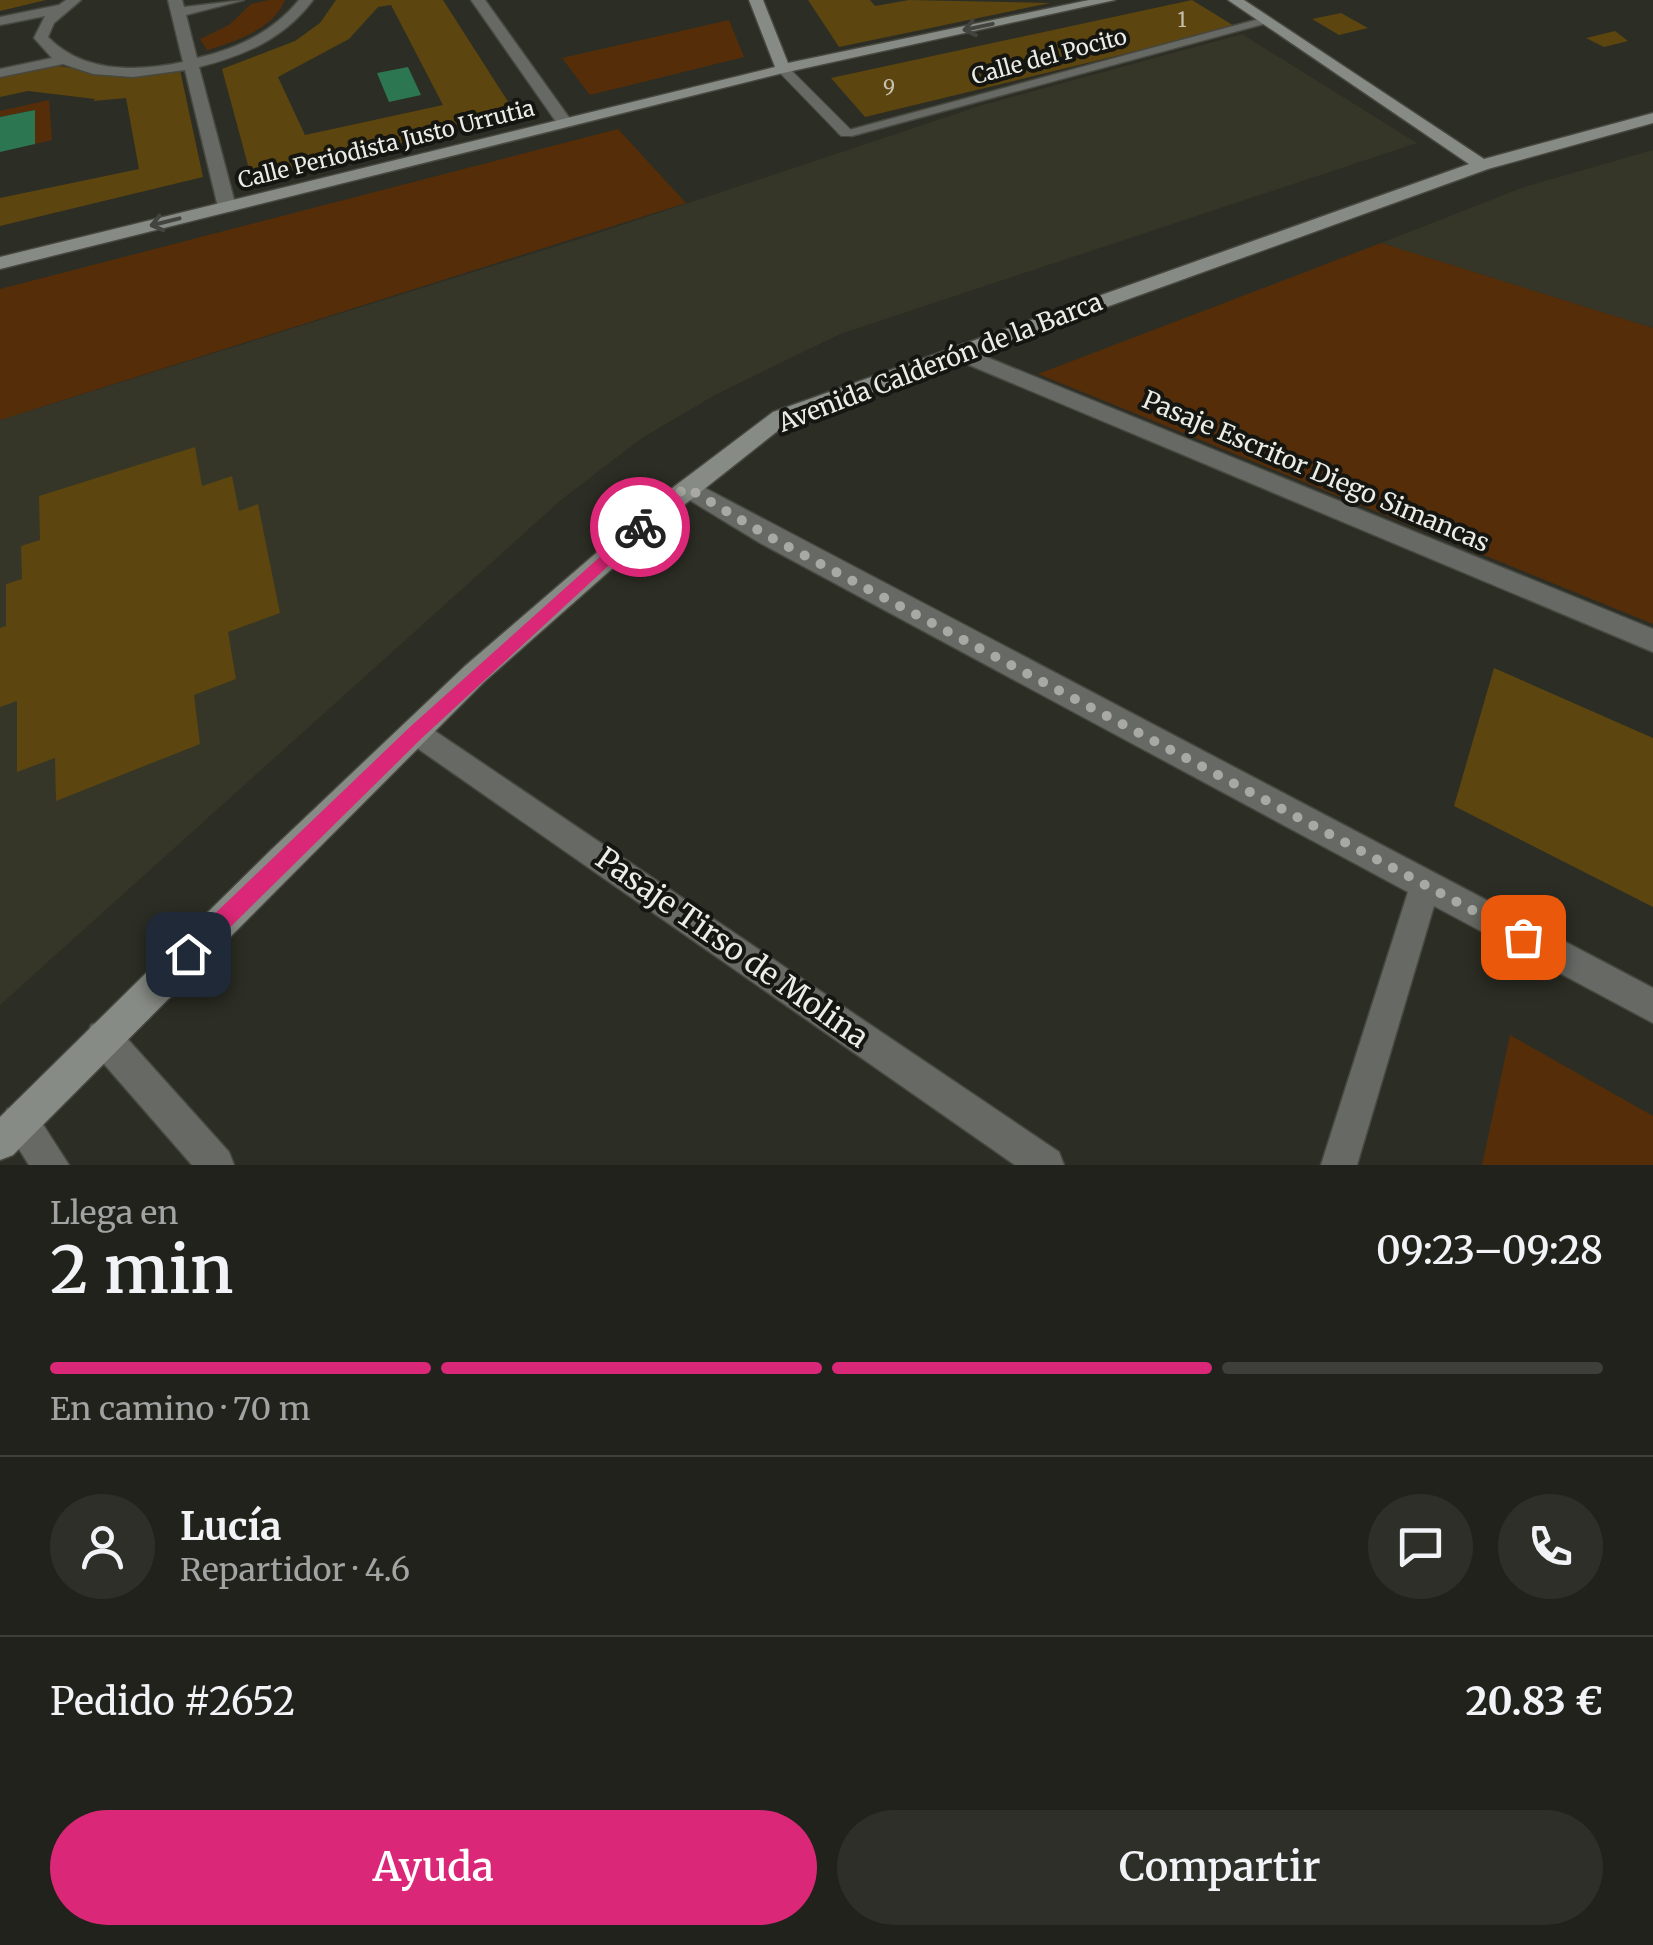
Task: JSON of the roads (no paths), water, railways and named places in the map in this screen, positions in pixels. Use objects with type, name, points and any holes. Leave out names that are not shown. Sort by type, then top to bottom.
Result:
[{"type":"street","points":[[227,207],[176,6],[238,0]]},
{"type":"street","points":[[68,5],[48,21],[42,38],[49,54],[103,71],[189,65],[232,53],[268,38],[294,20],[306,0]]},
{"type":"street","points":[[478,0],[565,123]]},
{"type":"street","points":[[756,0],[783,68]]},
{"type":"street","name":"Calle del Pocito","points":[[783,68],[1108,0]]},
{"type":"street","points":[[1234,0],[1482,165]]},
{"type":"street","points":[[0,21],[68,5]]},
{"type":"street","name":"Calle del Pocito","points":[[846,134],[1264,22]]},
{"type":"street","points":[[0,73],[62,60]]},
{"type":"street","name":"Calle Periodista Justo Urrutia","points":[[0,264],[783,68]]},
{"type":"street","name":"Avenida Calderón de la Barca","points":[[10,1132],[102,1037],[566,592],[686,487],[781,417],[1482,165],[1653,118]]},
{"type":"street","name":"Pasaje Escritor Diego Simancas","points":[[958,352],[1653,641]]},
{"type":"street","points":[[686,487],[768,536],[1653,1006]]},
{"type":"street","name":"Pasaje Tirso de Molina","points":[[417,732],[1046,1165]]},
{"type":"street","points":[[1339,1165],[1425,886]]},
{"type":"street","points":[[102,1037],[216,1165]]},
{"type":"street","points":[[10,1132],[52,1165]]},
{"type":"lane","points":[[783,68],[846,134]]}]
